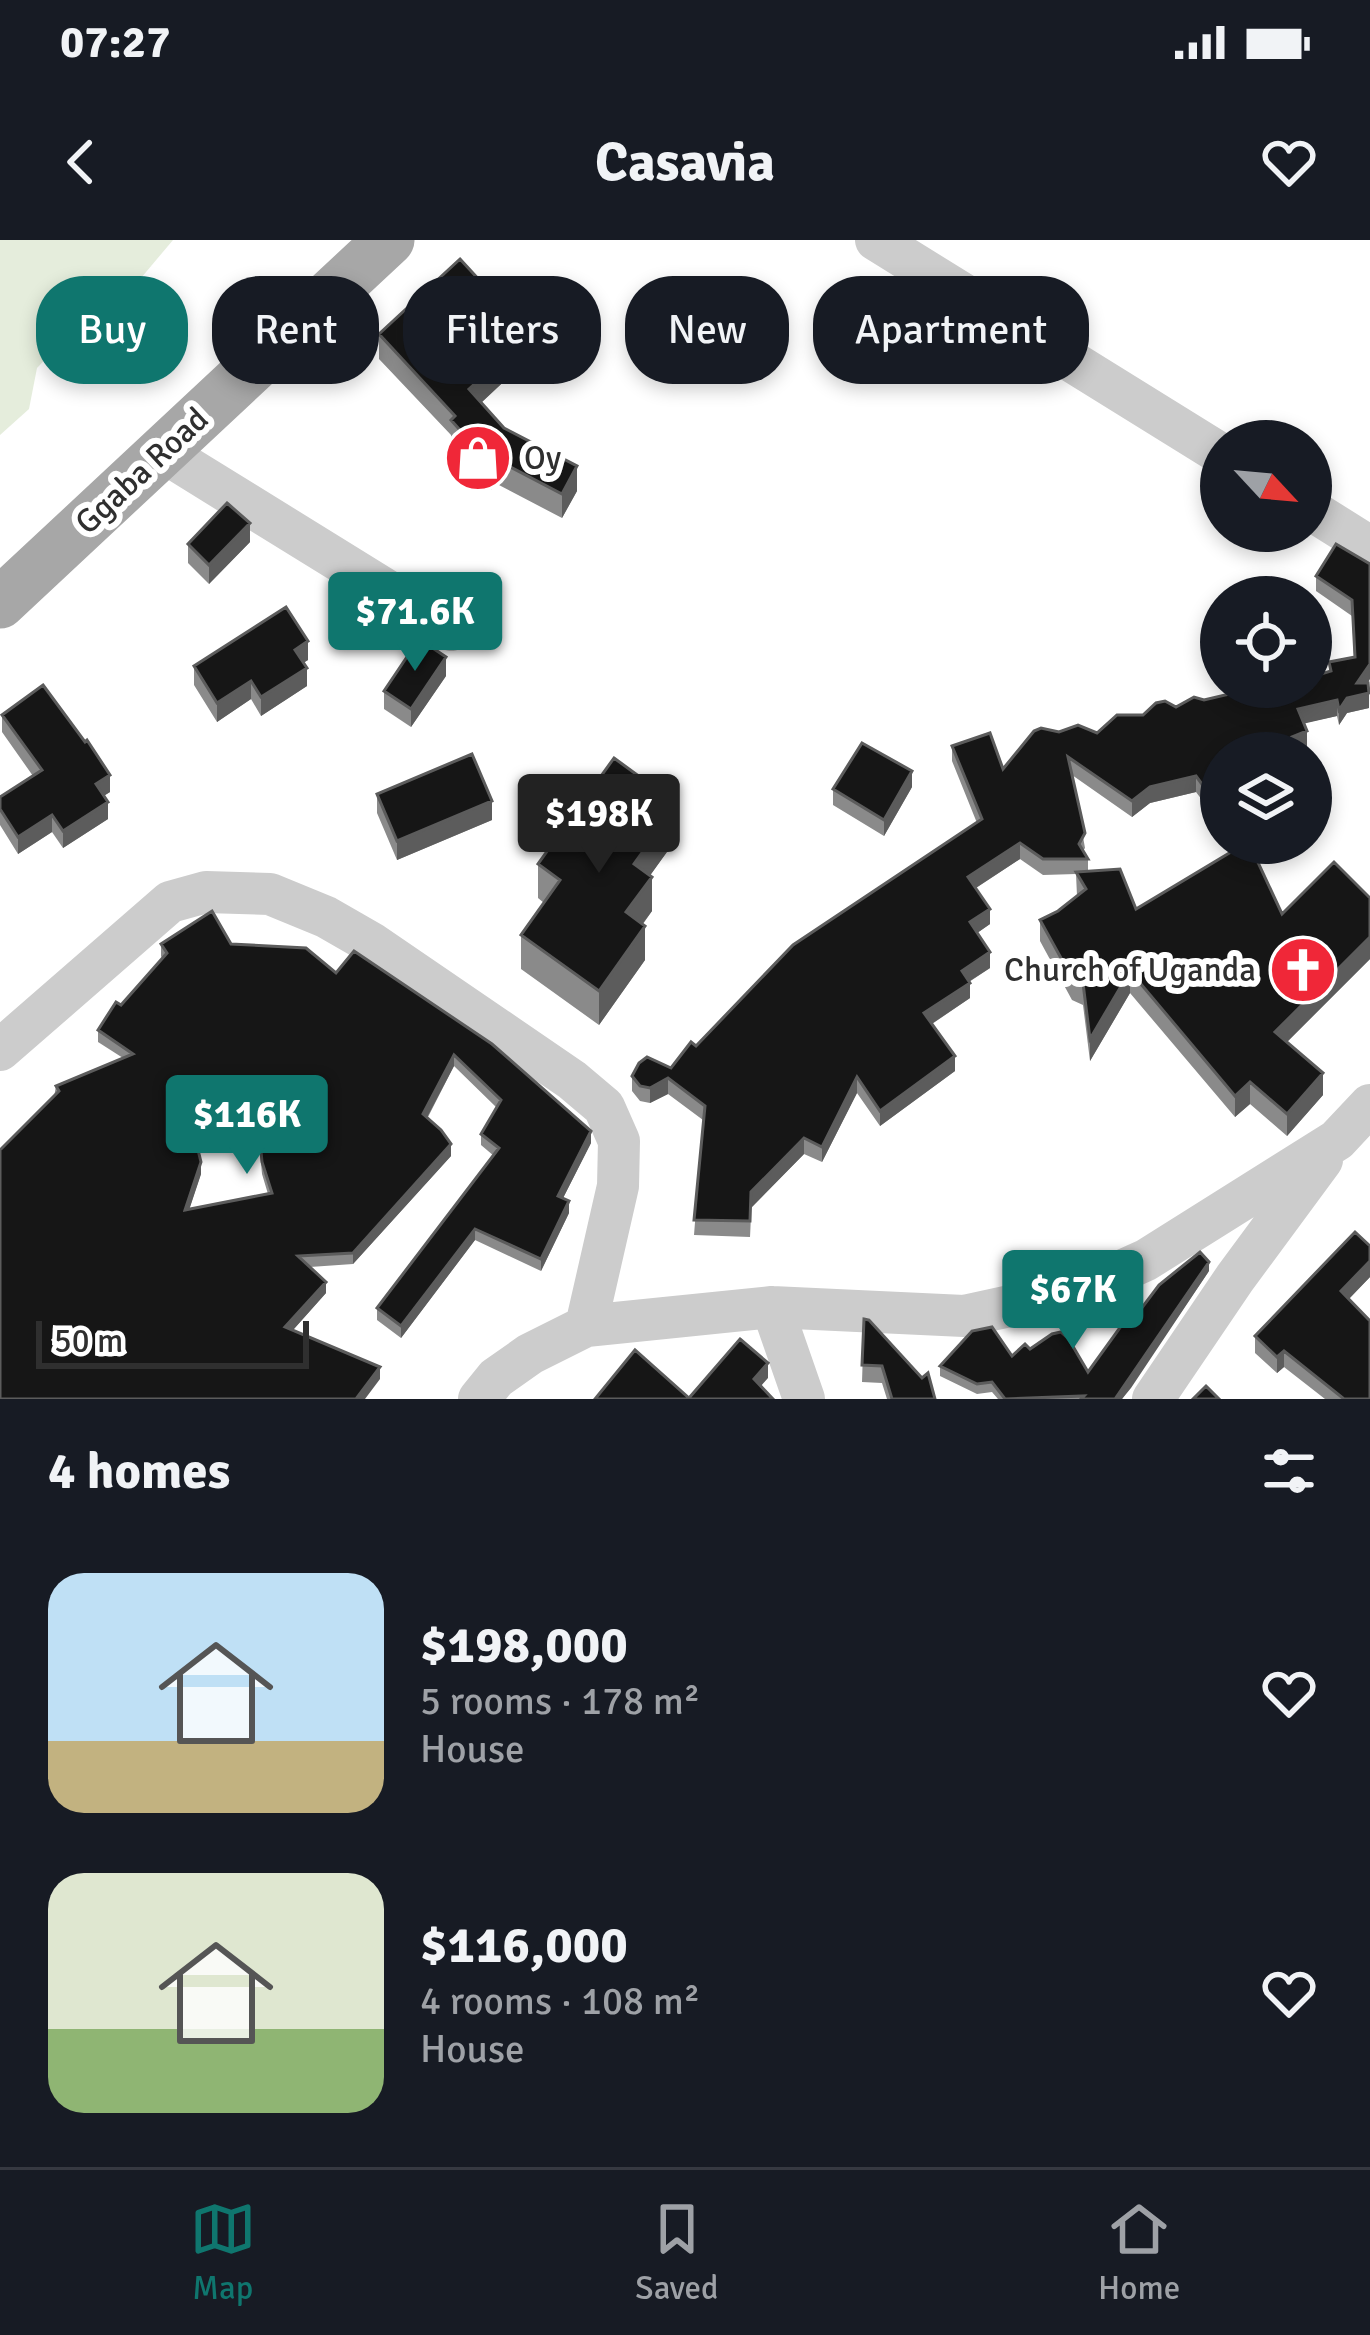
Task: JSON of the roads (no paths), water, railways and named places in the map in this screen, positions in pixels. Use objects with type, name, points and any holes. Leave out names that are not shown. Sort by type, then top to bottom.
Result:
[{"type":"main road","name":"Ggaba Road","points":[[0,603],[389,240]]},
{"type":"street","points":[[876,240],[1200,441]]},
{"type":"street","points":[[163,452],[451,629]]},
{"type":"street","points":[[1332,524],[1370,548]]},
{"type":"street","points":[[0,1050],[170,902],[206,892],[270,894],[326,917],[572,1079],[604,1107],[620,1141],[618,1186],[586,1326]]},
{"type":"street","points":[[1154,1399],[1235,1278],[1337,1140],[1370,1105]]},
{"type":"street","points":[[479,1399],[496,1378],[530,1354],[586,1326],[772,1306],[964,1316],[1095,1283],[1146,1259],[1337,1140]]},
{"type":"street","points":[[772,1306],[804,1399]]},
{"type":"place","name":"Oy","points":[[478,458]]},
{"type":"place","name":"Church of Uganda","points":[[1303,970]]}]
